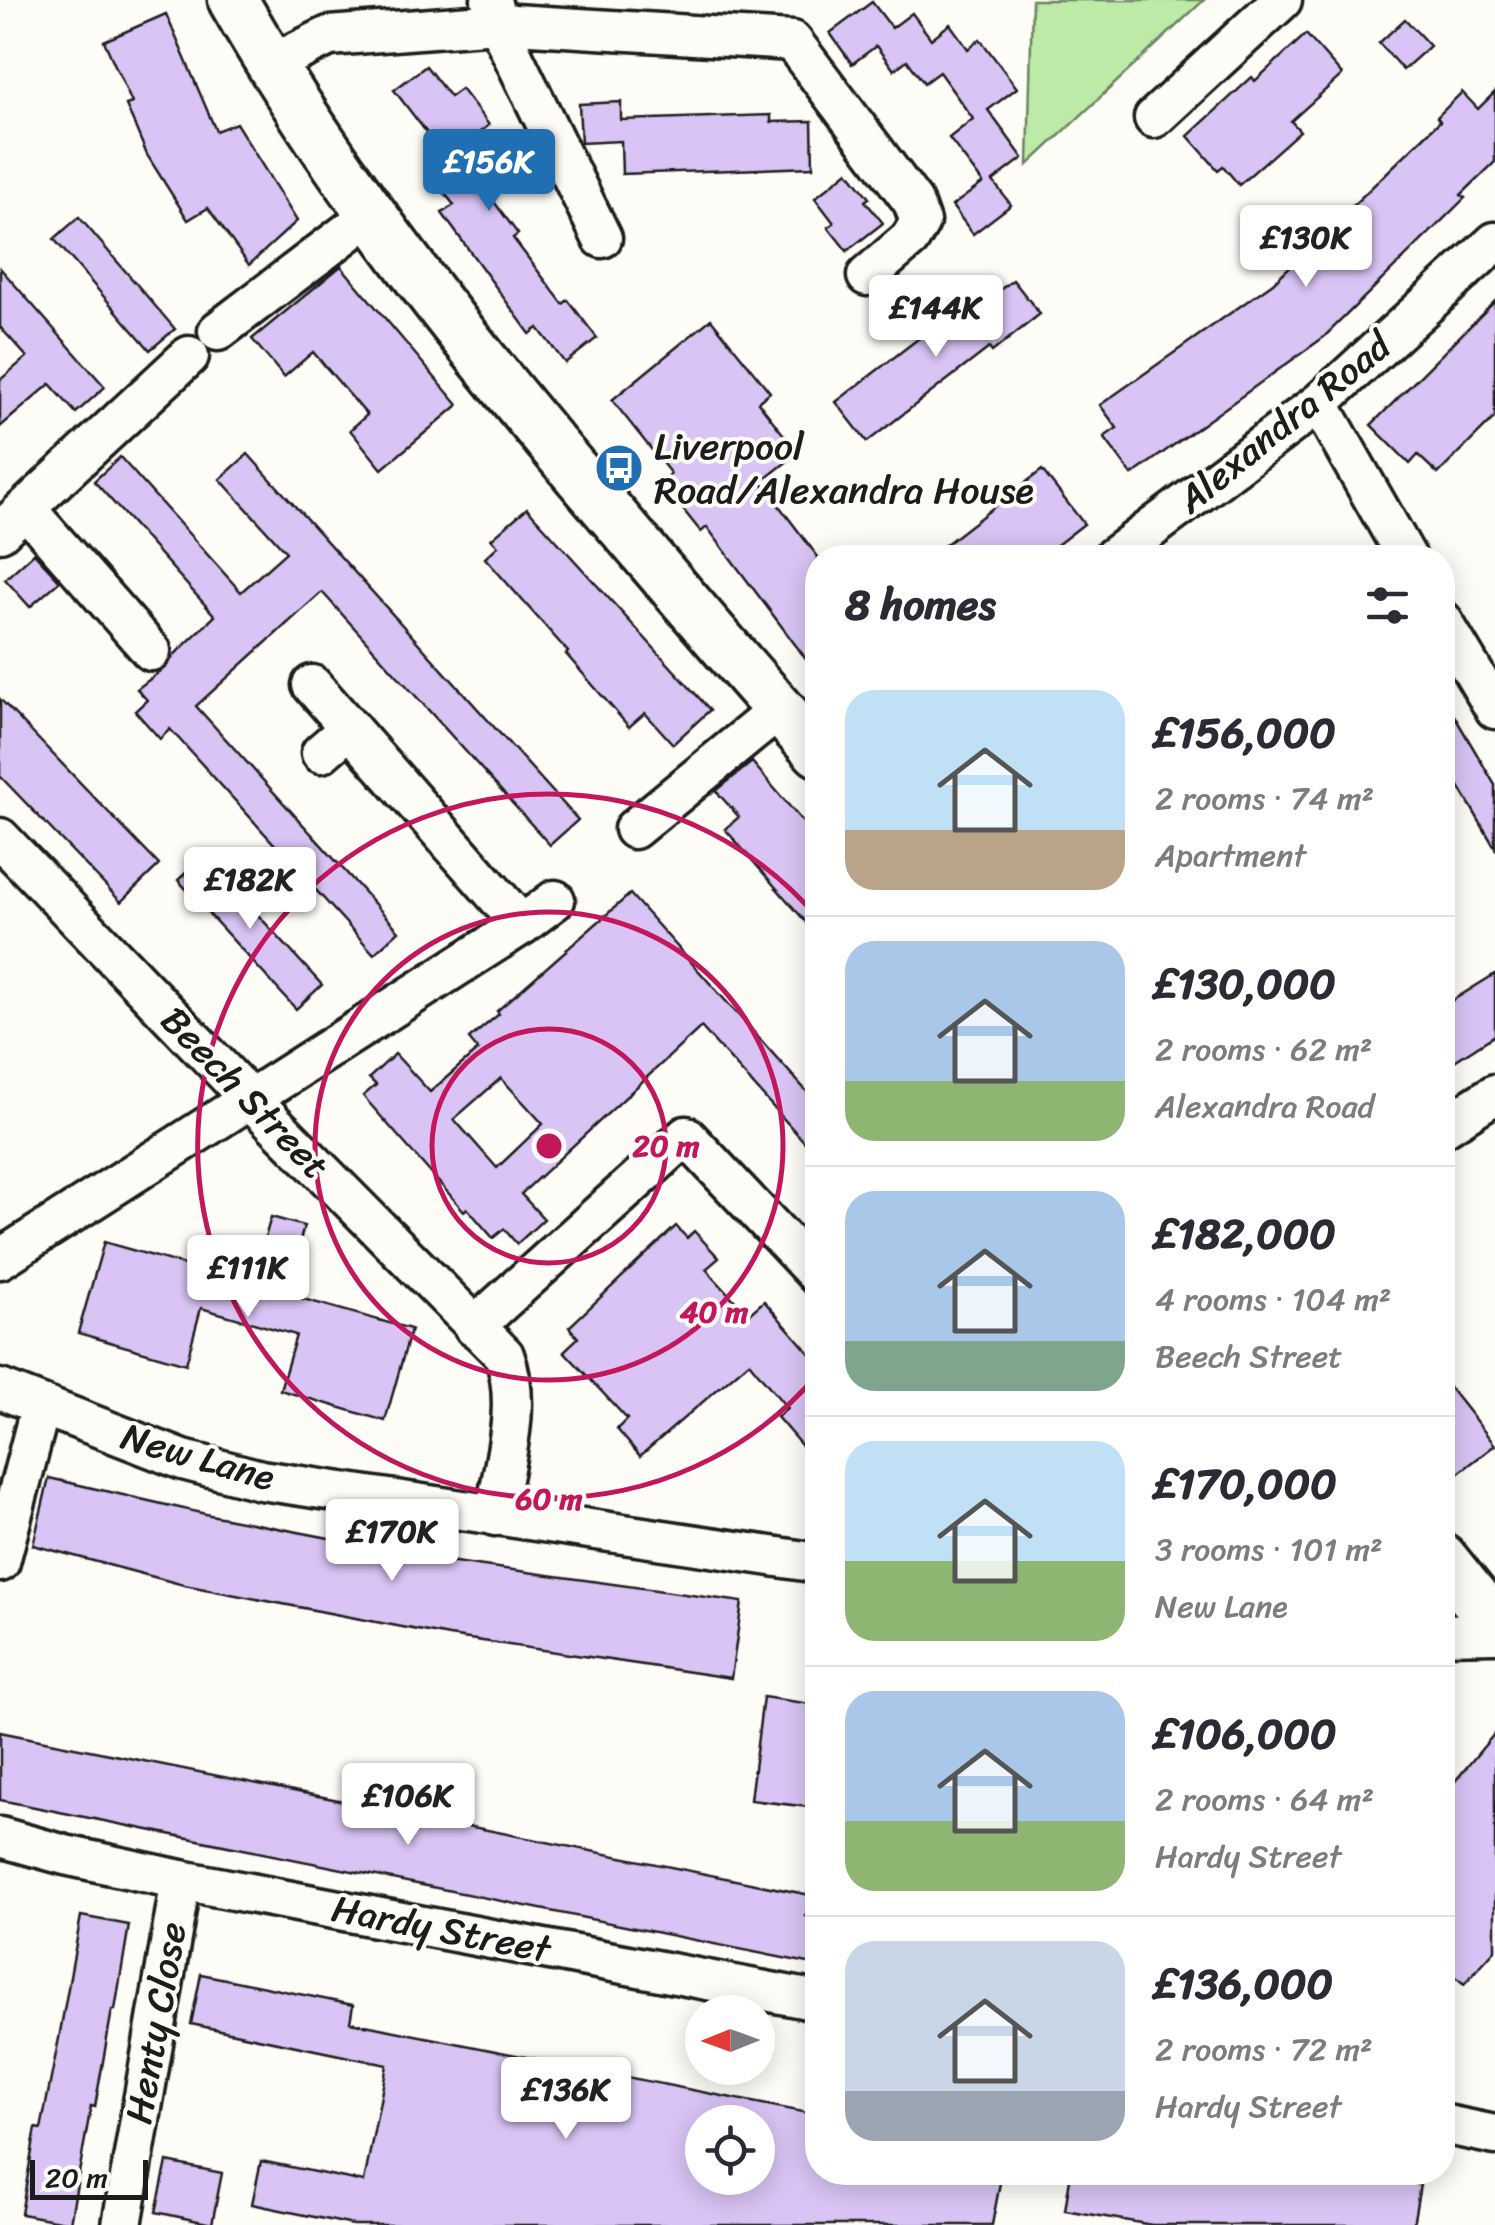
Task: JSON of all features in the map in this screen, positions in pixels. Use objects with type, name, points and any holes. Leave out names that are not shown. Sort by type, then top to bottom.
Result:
[{"type":"main road","points":[[233,0],[313,132],[542,433],[805,738]]},
{"type":"main road","points":[[1455,1574],[1495,1624]]},
{"type":"street","points":[[1154,118],[1282,0]]},
{"type":"street","points":[[270,65],[329,36],[494,12],[792,41],[913,202],[920,222],[910,240],[867,276]]},
{"type":"street","points":[[494,12],[602,238]]},
{"type":"street","points":[[218,330],[373,214]]},
{"type":"street","name":"Alexandra Road","points":[[1129,545],[1319,403],[1495,242]]},
{"type":"street","points":[[151,651],[13,520],[189,356]]},
{"type":"street","points":[[1319,403],[1400,545]]},
{"type":"street","points":[[1455,663],[1495,709]]},
{"type":"street","points":[[312,686],[522,925]]},
{"type":"street","points":[[634,829],[779,710]]},
{"type":"street","points":[[321,753],[350,728]]},
{"type":"street","name":"Beech Street","points":[[0,838],[504,1356],[512,1375],[514,1396],[496,1516]]},
{"type":"street","points":[[0,1259],[522,925],[555,900]]},
{"type":"street","points":[[1455,1120],[1495,1094]]},
{"type":"street","points":[[474,1327],[686,1136],[805,1262]]},
{"type":"street","name":"New Lane","points":[[0,1389],[182,1460],[245,1476],[805,1561]]},
{"type":"street","points":[[0,1562],[41,1405]]},
{"type":"street","points":[[1455,1634],[1495,1633]]},
{"type":"street","name":"Hardy Street","points":[[0,1837],[181,1880],[805,1999]]},
{"type":"street","name":"Henty Close","points":[[122,2225],[181,1880]]},
{"type":"street","points":[[1455,2127],[1495,2135]]},
{"type":"green space","points":[[1032,0],[1204,0],[1028,165]]},
{"type":"building","points":[[872,2],[892,28],[912,13],[931,39],[950,24],[968,49],[980,39],[1017,88],[988,110],[1023,158],[993,181],[1011,205],[973,234],[952,206],[983,183],[949,138],[973,119],[939,72],[924,83],[907,60],[894,70],[876,46],[852,64],[830,33]]},
{"type":"building","points":[[166,14],[216,131],[236,123],[297,221],[249,265],[208,208],[188,220],[147,155],[126,105],[132,103],[104,41]]},
{"type":"building","points":[[1405,19],[1430,46],[1403,70],[1379,43]]},
{"type":"building","points":[[1306,34],[1342,75],[1291,121],[1300,131],[1239,185],[1223,166],[1218,170],[1188,136]]},
{"type":"building","points":[[426,66],[450,97],[461,89],[489,125],[474,137],[501,172],[483,187],[518,234],[513,238],[563,304],[568,300],[597,338],[565,363],[538,328],[530,334],[442,213],[454,205],[435,181],[453,167],[394,90]]},
{"type":"building","points":[[1462,92],[1478,109],[1495,92],[1495,162],[1461,195],[1465,198],[1324,337],[1132,475],[1104,437],[1117,428],[1100,405],[1273,283],[1440,121],[1437,117]]},
{"type":"building","points":[[621,102],[621,120],[771,115],[771,122],[812,121],[813,167],[622,174],[621,141],[581,143],[579,104]]},
{"type":"building","points":[[848,171],[883,223],[847,251],[828,227],[834,223],[815,198]]},
{"type":"building","points":[[79,217],[175,329],[150,350],[54,239]]},
{"type":"building","points":[[341,266],[458,405],[382,469],[350,430],[367,415],[313,352],[284,377],[252,339]]},
{"type":"building","points":[[0,268],[105,387],[76,413],[50,384],[0,427],[0,380],[27,357],[0,327]]},
{"type":"building","points":[[1013,280],[1040,314],[992,352],[989,348],[867,442],[836,402],[962,305],[968,314]]},
{"type":"building","points":[[1495,301],[1495,417],[1438,474],[1418,455],[1410,464],[1371,425]]},
{"type":"building","points":[[711,319],[770,392],[758,402],[798,453],[761,482],[809,545],[805,545],[805,658],[707,527],[701,532],[661,482],[671,474],[612,400]]},
{"type":"building","points":[[248,454],[578,820],[550,845],[322,592],[196,706],[399,931],[374,954],[170,729],[160,739],[135,711],[147,700],[137,689],[166,667],[215,616],[94,481],[120,457],[241,592],[286,552],[220,479]]},
{"type":"building","points":[[1042,470],[1084,524],[1057,545],[945,545]]},
{"type":"building","points":[[527,508],[710,710],[673,744],[645,713],[629,727],[485,558],[498,546],[491,539]]},
{"type":"building","points":[[34,553],[60,581],[30,607],[5,579]]},
{"type":"building","points":[[0,699],[159,865],[121,902],[0,776]]},
{"type":"building","points":[[1455,717],[1495,785],[1495,848],[1455,779]]},
{"type":"building","points":[[752,762],[805,825],[805,921],[725,829],[739,817],[716,791]]},
{"type":"building","points":[[204,856],[322,985],[296,1009],[178,880]]},
{"type":"building","points":[[630,894],[805,1089],[805,1143],[701,1027],[521,1194],[544,1219],[517,1244],[504,1229],[493,1238],[467,1208],[464,1211],[363,1096],[376,1085],[369,1078],[395,1054],[430,1092],[478,1050],[469,1039],[499,1014],[497,1011]],"holes":[[[501,1078],[543,1124],[497,1168],[454,1119]]]},
{"type":"building","points":[[1495,974],[1495,1035],[1455,1061],[1455,999]]},
{"type":"building","points":[[271,1217],[304,1226],[285,1294],[411,1329],[385,1421],[280,1390],[296,1335],[201,1308],[186,1364],[78,1333],[104,1242],[237,1280],[245,1251],[260,1255]]},
{"type":"building","points":[[676,1226],[687,1238],[694,1231],[719,1258],[706,1269],[748,1315],[764,1301],[805,1348],[805,1441],[801,1445],[777,1417],[787,1408],[749,1362],[640,1456],[617,1429],[627,1419],[564,1351],[578,1338],[569,1327]]},
{"type":"building","points":[[1455,1394],[1495,1445],[1455,1476]]},
{"type":"building","points":[[49,1478],[210,1515],[448,1561],[742,1602],[731,1678],[449,1636],[184,1585],[33,1545]]},
{"type":"building","points":[[763,1697],[805,1703],[805,1806],[750,1800]]},
{"type":"building","points":[[0,1732],[805,1894],[805,1962],[0,1800]]},
{"type":"building","points":[[1495,1733],[1495,1950],[1464,1984],[1455,1976],[1455,1781]]},
{"type":"building","points":[[81,1916],[129,1925],[70,2223],[21,2214]]},
{"type":"building","points":[[201,1974],[353,2005],[350,2022],[768,2105],[685,2105],[685,2195],[775,2195],[775,2106],[805,2112],[805,2185],[1000,2185],[992,2225],[353,2225],[252,2204],[261,2161],[364,2182],[387,2065],[191,2024]]},
{"type":"building","points":[[167,2162],[222,2173],[212,2224],[156,2212]]},
{"type":"building","points":[[1069,2185],[1420,2185],[1413,2225],[1152,2225],[1065,2210]]},
{"type":"place","name":"Liverpool Road/Alexandra House","points":[[619,468]]}]
